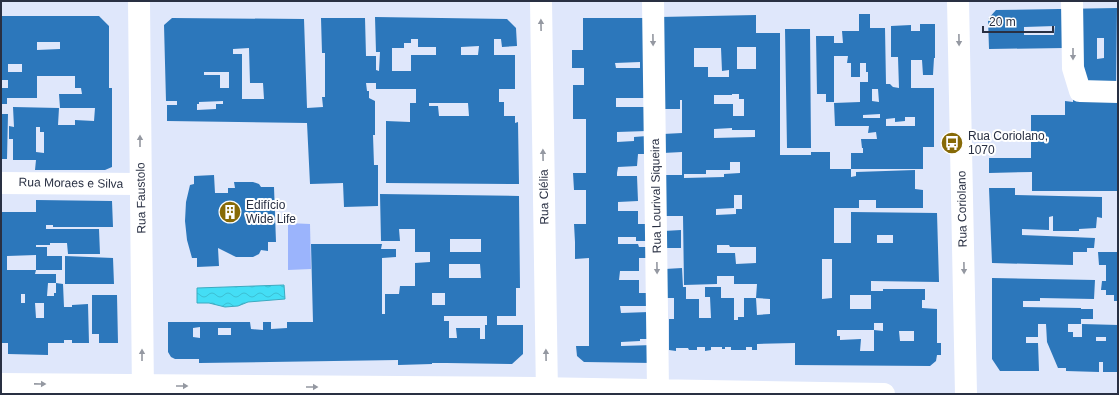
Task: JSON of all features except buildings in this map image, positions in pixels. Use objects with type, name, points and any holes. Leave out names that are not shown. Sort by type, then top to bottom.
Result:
[{"type":"street","name":"Rua Faustolo","points":[[139,1],[143,390]]},
{"type":"street","name":"Rua Clélia","points":[[541,1],[547,391]]},
{"type":"street","name":"Rua Lourival Siqueira","points":[[653,1],[658,390]]},
{"type":"street","name":"Rua Coriolano","points":[[958,1],[966,394]]},
{"type":"street","points":[[1072,1],[1073,68],[1080,91],[1118,92]]},
{"type":"street","name":"Rua Moraes e Silva","points":[[1,183],[140,184]]},
{"type":"street","points":[[1,384],[143,390],[658,390],[884,394]]},
{"type":"shaded area","points":[[288,223],[310,224],[311,269],[288,270]]},
{"type":"water","points":[[284,285],[285,299],[248,302],[238,306],[225,307],[209,303],[197,303],[197,288]]},
{"type":"place","name":"Rua Coriolano, 1070","points":[[952,143]]},
{"type":"place","name":"Edifício Wide Life","points":[[230,212]]}]
